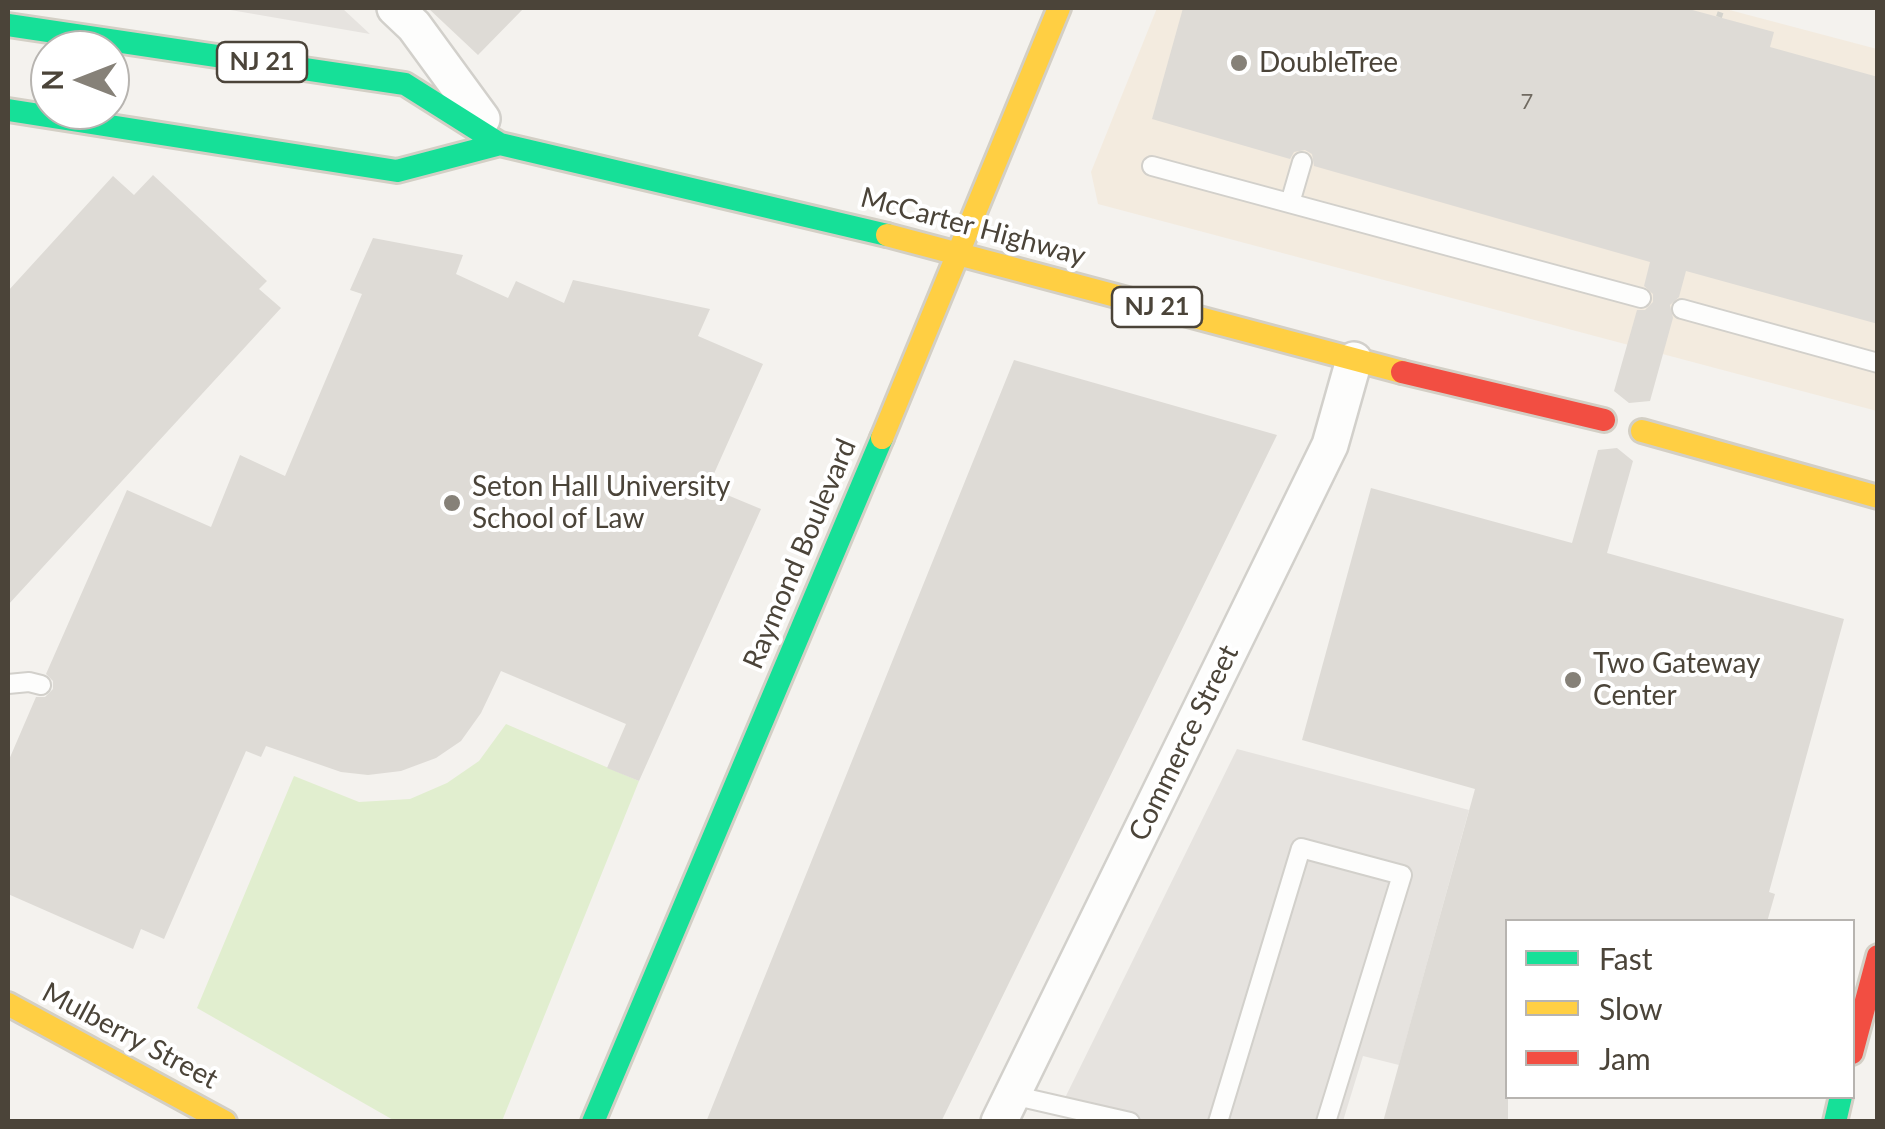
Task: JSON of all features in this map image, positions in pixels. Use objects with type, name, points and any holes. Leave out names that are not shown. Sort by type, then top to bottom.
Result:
[{"type":"main road","name":"Raymond Boulevard","points":[[593,1122],[960,254],[1059,8]]},
{"type":"main road","name":"McCarter Highway","points":[[8,25],[405,84],[500,144],[838,222],[1354,360],[1604,420]]},
{"type":"main road","name":"McCarter Highway","points":[[8,110],[397,171],[500,144]]},
{"type":"main road","points":[[1642,430],[1878,497]]},
{"type":"main road","points":[[1855,1042],[1878,956]]},
{"type":"main road","name":"Mulberry Street","points":[[8,1004],[225,1122]]},
{"type":"street","points":[[395,8],[414,26],[500,144]]},
{"type":"street","name":"Commerce Street","points":[[1005,1108],[1330,445],[1354,360]]},
{"type":"lane","points":[[1290,204],[1302,162]]},
{"type":"lane","points":[[1152,166],[1641,298]]},
{"type":"lane","points":[[1682,309],[1878,363]]},
{"type":"lane","points":[[8,684],[42,685]]},
{"type":"lane","points":[[1218,1122],[1301,848],[1402,875],[1326,1122]]},
{"type":"lane","points":[[1005,1108],[1130,1122]]},
{"type":"path","points":[[1719,17],[1722,8]]},
{"type":"shaded area","points":[[219,8],[342,8],[370,34]]},
{"type":"shaded area","points":[[1157,8],[1722,8],[1877,49],[1877,411],[1098,204],[1091,172]]},
{"type":"shaded area","points":[[1237,749],[1469,810],[1399,1065],[1363,1056],[1343,1121],[1130,1122],[1061,1106]]},
{"type":"green space","points":[[506,724],[639,781],[502,1121],[395,1121],[197,1008],[294,776],[359,802],[410,799],[447,783],[479,761]]},
{"type":"building","points":[[428,8],[524,8],[478,55]]},
{"type":"building","points":[[1183,8],[1685,8],[1774,32],[1770,47],[1878,77],[1878,324],[1686,271],[1679,297],[1670,305],[1673,318],[1650,401],[1629,403],[1614,391],[1637,310],[1645,310],[1653,302],[1653,294],[1644,286],[1650,262],[1314,166],[1312,154],[1305,150],[1294,152],[1290,159],[1152,119]]},
{"type":"building","points":[[153,175],[267,281],[259,289],[281,308],[8,605],[8,291],[113,176],[134,195]]},
{"type":"building","points":[[373,238],[463,255],[456,274],[508,298],[516,281],[564,303],[573,280],[710,309],[698,336],[763,364],[708,487],[761,509],[639,781],[607,768],[626,724],[501,671],[481,713],[461,741],[436,758],[401,771],[368,775],[341,772],[266,746],[261,757],[246,751],[164,939],[141,929],[133,949],[8,894],[8,762],[36,697],[45,697],[53,689],[53,681],[46,674],[127,490],[211,527],[240,455],[285,476],[362,294],[350,290]]},
{"type":"building","points":[[1014,360],[1277,435],[941,1122],[706,1122]]},
{"type":"building","name":"Two Gateway Center","points":[[1617,448],[1633,461],[1607,553],[1844,619],[1769,892],[1775,894],[1768,919],[1505,919],[1508,1122],[1383,1122],[1475,789],[1302,740],[1371,488],[1572,543],[1598,450]]},
{"type":"traffic: fast","points":[[8,25],[405,84],[500,144],[887,235]]},
{"type":"traffic: fast","points":[[8,110],[397,171],[500,144]]},
{"type":"traffic: fast","points":[[593,1122],[882,438]]},
{"type":"traffic: fast","points":[[1835,1122],[1840,1099]]},
{"type":"traffic: slow","points":[[882,438],[1059,8]]},
{"type":"traffic: slow","points":[[887,235],[1402,372]]},
{"type":"traffic: slow","points":[[1642,431],[1878,497]]},
{"type":"traffic: slow","points":[[8,1004],[225,1122]]},
{"type":"traffic: jam","points":[[1402,372],[1604,420]]},
{"type":"traffic: jam","points":[[1855,1042],[1878,956]]},
{"type":"place","name":"DoubleTree","points":[[1239,63]]},
{"type":"place","name":"Seton Hall University School of Law","points":[[452,503]]},
{"type":"place","name":"Two Gateway Center","points":[[1573,680]]}]
